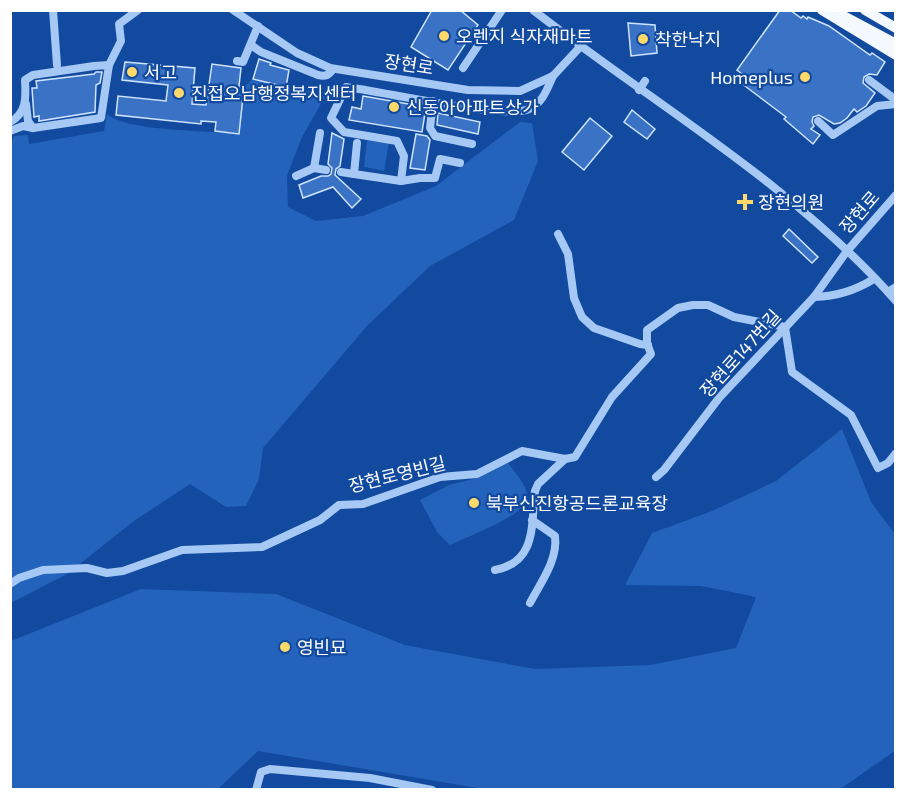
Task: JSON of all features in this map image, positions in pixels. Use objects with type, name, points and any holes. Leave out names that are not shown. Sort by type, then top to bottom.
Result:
[{"type":"main road","points":[[822,10],[896,55]]},
{"type":"main road","points":[[834,10],[896,44]]},
{"type":"main road","points":[[865,10],[896,28]]},
{"type":"street","points":[[53,10],[57,64]]},
{"type":"street","points":[[10,131],[23,126],[33,128],[101,118],[109,65],[121,41],[119,24],[138,10]]},
{"type":"street","name":"장현로","points":[[233,10],[297,53],[333,69],[468,90],[520,92],[553,76],[580,47]]},
{"type":"street","points":[[463,68],[500,14],[490,10]]},
{"type":"street","name":"장현로","points":[[533,10],[580,47],[774,186],[831,234],[874,279],[892,289],[896,301]]},
{"type":"street","points":[[237,61],[243,62],[258,26]]},
{"type":"street","points":[[251,45],[261,52],[318,75],[324,76],[333,69]]},
{"type":"street","points":[[33,128],[28,121],[25,80],[33,75],[109,65]]},
{"type":"street","points":[[401,182],[404,156],[397,141],[344,132],[331,118],[346,87],[464,107],[518,112],[529,109],[538,102],[553,76]]},
{"type":"street","points":[[869,80],[896,102]]},
{"type":"street","points":[[639,90],[645,81]]},
{"type":"street","points":[[434,101],[430,128],[435,136],[472,144]]},
{"type":"street","points":[[818,121],[833,135],[873,104],[896,102]]},
{"type":"street","points":[[10,122],[14,121],[27,104]]},
{"type":"street","points":[[314,168],[320,134]]},
{"type":"street","points":[[354,174],[357,143]]},
{"type":"street","points":[[341,172],[401,182],[435,178],[440,159],[460,163]]},
{"type":"street","points":[[296,176],[314,168],[326,170]]},
{"type":"street","name":"장현로","points":[[847,251],[896,195]]},
{"type":"street","points":[[558,234],[568,254],[573,298],[582,316],[594,328],[648,345]]},
{"type":"street","name":"장현로147번길","points":[[656,477],[664,470],[719,398],[814,297],[847,251]]},
{"type":"street","points":[[814,297],[836,296],[874,279]]},
{"type":"street","points":[[495,570],[520,559],[526,552],[538,484],[565,459],[575,457],[612,397],[651,354],[647,330],[678,308],[708,305],[734,317],[785,327],[792,372],[851,415],[878,468],[888,463],[896,453]]},
{"type":"street","name":"장현로영빈길","points":[[10,584],[19,578],[43,570],[87,568],[107,573],[123,571],[182,550],[262,547],[320,520],[339,505],[363,504],[440,477],[477,474],[522,451],[565,459]]},
{"type":"street","points":[[530,603],[557,548],[555,536],[532,520]]},
{"type":"street","points":[[256,789],[261,772],[270,769],[325,776],[370,778],[432,789]]},
{"type":"shaded area","points":[[253,79],[326,95],[302,137],[287,176],[288,207],[316,221],[363,216],[436,186],[520,122],[532,123],[538,161],[514,220],[430,266],[367,326],[263,448],[259,479],[246,506],[226,507],[190,484],[134,521],[67,574],[11,603],[10,146],[14,136],[28,135],[29,144],[104,131],[107,114],[117,120],[150,127],[239,134],[244,87]]},
{"type":"shaded area","points":[[367,140],[389,143],[384,171],[364,167]]},
{"type":"shaded area","points":[[842,429],[871,502],[895,534],[896,750],[839,790],[483,789],[258,751],[218,789],[11,789],[11,641],[141,589],[276,594],[405,645],[535,669],[650,665],[736,648],[756,597],[701,586],[625,585],[652,533],[712,511],[776,481]]},
{"type":"shaded area","name":"북부신진항공드론교육장","points":[[508,463],[526,491],[527,500],[523,506],[505,519],[450,545],[437,532],[420,500],[449,485],[477,478]]},
{"type":"building","name":"오렌지 식자재마트","points":[[432,10],[460,10],[478,25],[448,70],[411,47]]},
{"type":"building","name":"Homeplus","points":[[780,10],[790,10],[801,18],[803,16],[807,19],[808,17],[829,26],[870,55],[872,53],[885,62],[877,75],[869,74],[864,77],[863,83],[875,93],[866,106],[857,112],[854,109],[840,123],[834,124],[819,115],[813,117],[814,126],[811,129],[820,135],[813,144],[784,119],[786,117],[737,80],[742,74],[737,70]]},
{"type":"building","name":"착한낙지","points":[[628,23],[655,25],[657,53],[631,56]]},
{"type":"building","points":[[259,59],[271,63],[270,65],[289,70],[286,87],[253,79]]},
{"type":"building","points":[[125,62],[195,68],[192,104],[206,105],[212,64],[241,68],[239,86],[244,87],[239,134],[215,131],[216,122],[201,121],[201,124],[116,115],[118,96],[166,101],[168,85],[122,80]]},
{"type":"building","points":[[102,72],[100,83],[96,85],[95,112],[39,121],[39,116],[34,117],[32,88],[37,88],[36,81]]},
{"type":"building","points":[[363,96],[426,107],[422,132],[349,120],[352,107],[361,109]]},
{"type":"building","points":[[632,110],[655,129],[647,139],[624,122]]},
{"type":"building","points":[[438,113],[480,122],[478,134],[437,125]]},
{"type":"building","points":[[590,118],[612,136],[584,170],[562,152]]},
{"type":"building","points":[[332,133],[344,139],[340,166],[336,169],[335,175],[361,199],[352,208],[333,187],[303,198],[299,185],[331,174],[332,168],[328,164]]},
{"type":"building","points":[[416,134],[427,136],[430,140],[425,170],[410,168]]},
{"type":"building","points":[[789,229],[818,257],[812,263],[783,236]]},
{"type":"place","name":"오렌지 식자재마트","points":[[444,36]]},
{"type":"place","name":"착한낙지","points":[[643,39]]},
{"type":"place","name":"서고","points":[[132,72]]},
{"type":"place","name":"Homeplus","points":[[805,77]]},
{"type":"place","name":"진접오남행정복지센터","points":[[179,93]]},
{"type":"place","name":"신동아아파트상가","points":[[394,107]]},
{"type":"place","name":"장현의원","points":[[745,202]]},
{"type":"place","name":"북부신진항공드론교육장","points":[[474,503]]},
{"type":"place","name":"영빈묘","points":[[285,647]]}]
